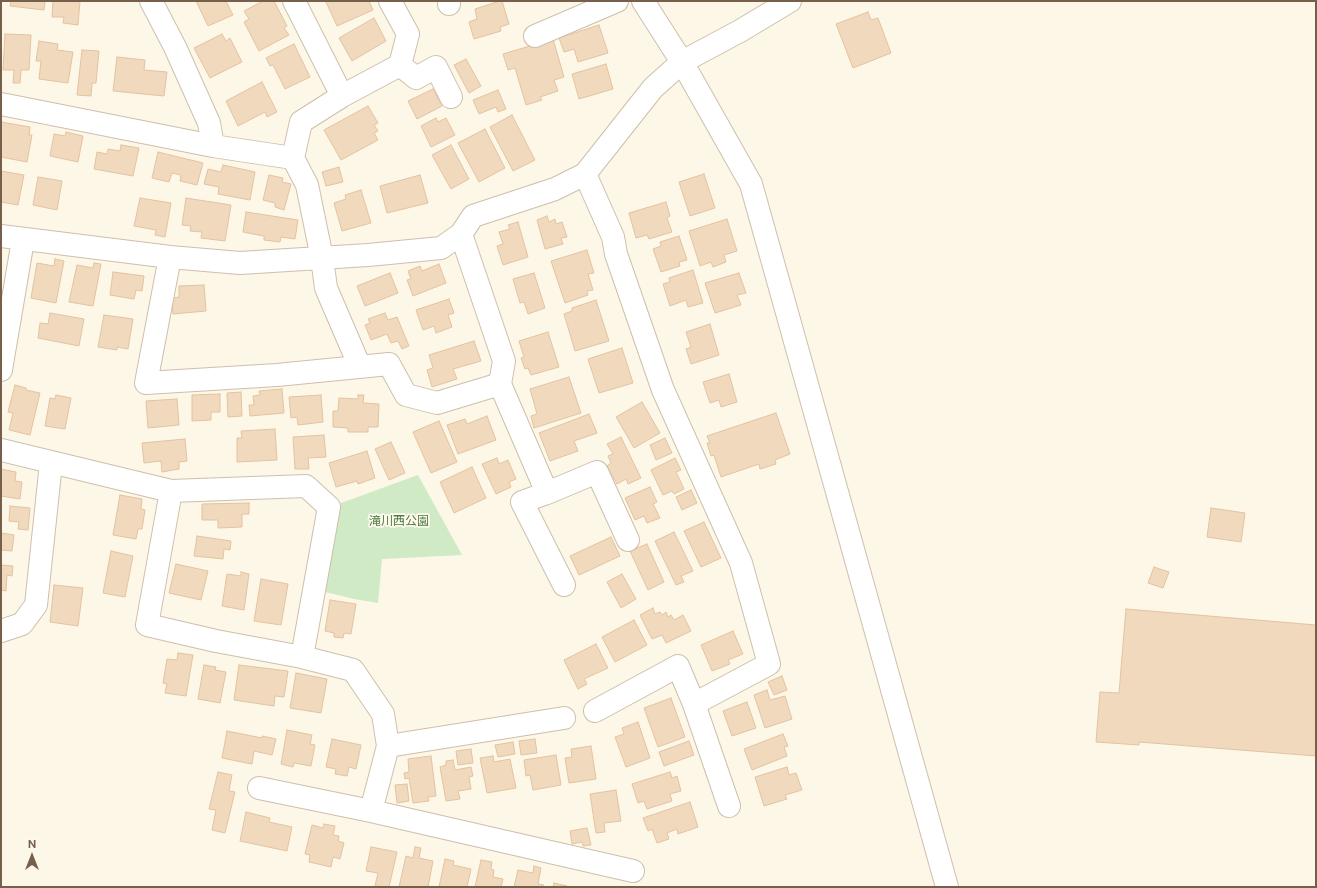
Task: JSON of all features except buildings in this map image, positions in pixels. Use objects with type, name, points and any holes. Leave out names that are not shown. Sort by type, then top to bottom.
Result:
[{"type":"street","points":[[151,1],[175,47],[209,123],[213,146]]},
{"type":"street","points":[[294,1],[342,96]]},
{"type":"street","points":[[360,367],[326,288],[322,258],[307,185],[293,158],[302,122],[342,96],[400,65],[408,34],[390,1]]},
{"type":"street","points":[[535,36],[617,1]]},
{"type":"street","points":[[643,1],[682,62],[750,184],[947,887]]},
{"type":"street","points":[[1,236],[170,257],[240,263],[368,255],[441,248],[461,234],[473,216],[555,189],[586,174],[653,88],[682,62],[740,31],[790,1]]},
{"type":"street","points":[[400,65],[416,78],[436,68],[451,98]]},
{"type":"street","points":[[1,104],[213,146],[293,158]]},
{"type":"street","points":[[586,174],[613,237],[616,254],[663,390],[741,563],[769,664],[694,704]]},
{"type":"street","points":[[461,234],[504,361],[500,384],[547,493]]},
{"type":"street","points":[[1,370],[24,240]]},
{"type":"street","points":[[170,257],[146,383],[277,375],[389,364],[406,395],[438,403],[500,384]]},
{"type":"street","points":[[1,450],[171,491],[306,486],[329,507],[302,657]]},
{"type":"street","points":[[1,631],[22,624],[36,605],[51,463]]},
{"type":"street","points":[[564,586],[522,502],[597,472],[628,540]]},
{"type":"street","points":[[171,491],[147,625],[216,641],[302,657],[353,670],[383,714],[388,746],[371,811]]},
{"type":"street","points":[[595,711],[678,666],[694,704],[729,806]]},
{"type":"street","points":[[388,746],[564,718]]},
{"type":"street","points":[[259,788],[371,811],[633,871]]},
{"type":"green space","name":"滝川西公園","points":[[418,475],[462,555],[382,559],[378,603],[325,592],[341,503]]}]
